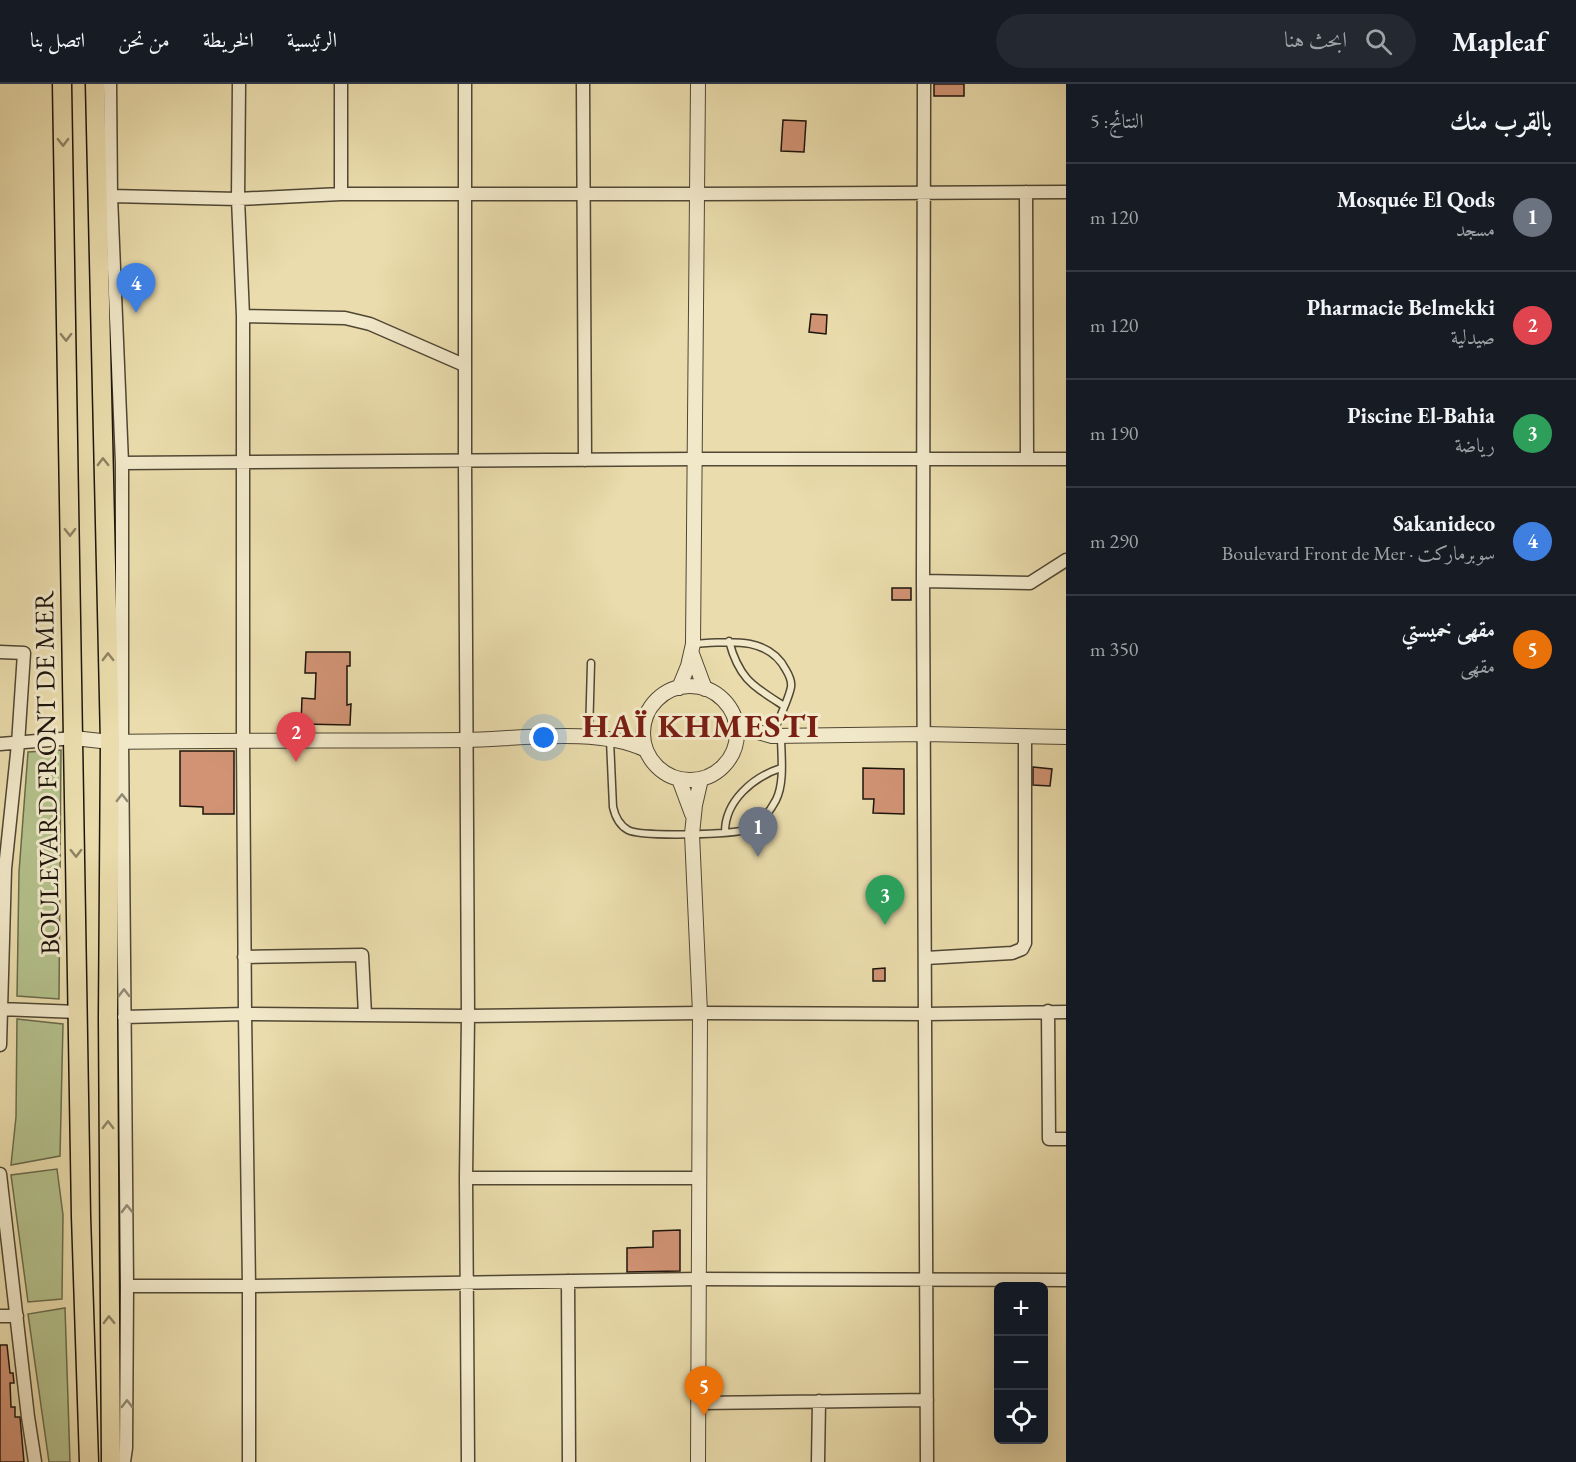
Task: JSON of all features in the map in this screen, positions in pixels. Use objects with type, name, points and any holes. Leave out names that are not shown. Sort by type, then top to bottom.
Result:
[{"type":"main road","name":"BOULEVARD FRONT DE MER","points":[[62,84],[81,1205],[89,1462]]},
{"type":"main road","points":[[95,84],[116,742],[108,1054],[111,1462]]},
{"type":"street","points":[[110,84],[111,196],[122,463],[116,742],[124,1017],[128,1286],[124,1462]]},
{"type":"street","points":[[239,84],[238,199],[243,316],[244,957],[249,1462]]},
{"type":"street","points":[[341,84],[341,194]]},
{"type":"street","points":[[465,84],[468,1462]]},
{"type":"street","points":[[583,84],[585,460]]},
{"type":"street","points":[[679,687],[692,649],[696,459],[698,84]]},
{"type":"street","points":[[924,84],[923,581],[927,1462]]},
{"type":"street","points":[[1026,192],[1027,459]]},
{"type":"street","points":[[111,196],[238,199],[341,194],[1066,192]]},
{"type":"street","points":[[243,316],[345,318],[370,324],[464,366]]},
{"type":"street","points":[[122,463],[1066,459]]},
{"type":"street","points":[[923,581],[1030,583],[1066,560]]},
{"type":"street","points":[[692,649],[705,689]]},
{"type":"street","points":[[0,652],[24,653],[18,744],[3,869],[0,1045]]},
{"type":"street","points":[[688,686],[705,689],[721,698],[735,721],[734,749],[721,768],[701,779],[679,779],[670,776],[656,765],[646,750],[643,741],[644,724],[652,705],[669,691],[688,686]]},
{"type":"street","points":[[735,721],[773,735]]},
{"type":"street","points":[[613,739],[644,724]]},
{"type":"street","points":[[734,749],[773,735],[924,734],[1066,737]]},
{"type":"street","points":[[926,958],[1012,953],[1022,949],[1025,943],[1025,736]]},
{"type":"street","points":[[0,744],[74,738],[116,742],[588,737],[613,739],[646,750]]},
{"type":"street","points":[[679,779],[693,818]]},
{"type":"street","points":[[698,1462],[700,1013],[692,834],[701,779]]},
{"type":"street","points":[[244,957],[362,955],[365,1015]]},
{"type":"street","points":[[0,1009],[78,1012]]},
{"type":"street","points":[[1048,1011],[1049,1139],[1066,1139]]},
{"type":"street","points":[[124,1017],[245,1014],[468,1016],[1066,1012]]},
{"type":"street","points":[[0,1174],[35,1462]]},
{"type":"street","points":[[466,1178],[699,1178]]},
{"type":"street","points":[[128,1286],[699,1279],[1066,1280]]},
{"type":"street","points":[[568,1281],[569,1462]]},
{"type":"street","points":[[0,1316],[17,1316]]},
{"type":"street","points":[[699,1403],[927,1400]]},
{"type":"street","points":[[818,1462],[819,1401]]},
{"type":"lane","points":[[613,739],[614,807],[618,820],[628,830],[641,834],[744,831],[760,821],[778,795],[781,768],[773,735],[791,687],[789,676],[784,664],[775,655],[757,645],[729,641],[692,649]]},
{"type":"lane","points":[[729,641],[734,661],[744,676],[762,692],[784,706]]},
{"type":"lane","points":[[588,737],[591,663]]},
{"type":"lane","points":[[725,832],[727,814],[738,798],[759,777],[781,768]]},
{"type":"green space","points":[[61,750],[59,999],[17,996],[19,872],[28,752]]},
{"type":"green space","points":[[17,1019],[63,1024],[60,1156],[11,1165],[16,1117]]},
{"type":"green space","points":[[57,1169],[63,1215],[62,1299],[28,1302],[11,1175]]},
{"type":"green space","points":[[65,1308],[70,1462],[49,1462],[28,1314]]},
{"type":"building","points":[[934,84],[964,84],[964,96],[934,96]]},
{"type":"building","points":[[783,120],[806,121],[804,152],[781,151]]},
{"type":"building","points":[[811,314],[827,315],[826,334],[809,332]]},
{"type":"building","points":[[892,588],[911,588],[911,600],[892,600]]},
{"type":"building","points":[[306,652],[350,652],[350,666],[347,666],[347,705],[351,704],[350,725],[301,724],[302,698],[315,699],[316,673],[305,673]]},
{"type":"building","points":[[180,751],[234,751],[234,814],[203,814],[203,807],[180,806]]},
{"type":"building","points":[[1033,767],[1052,769],[1050,786],[1033,785]]},
{"type":"building","points":[[863,768],[904,769],[904,814],[873,813],[874,799],[863,799]]},
{"type":"building","points":[[885,968],[885,981],[873,981],[873,969]]},
{"type":"building","points":[[680,1230],[680,1271],[627,1272],[627,1248],[653,1247],[653,1231]]},
{"type":"building","points":[[0,1345],[7,1345],[10,1373],[13,1373],[14,1383],[10,1383],[11,1407],[15,1407],[15,1417],[20,1417],[24,1462],[0,1462]]},
{"type":"place","name":"Sakanideco","points":[[136,313]]},
{"type":"place","name":"Pharmacie Belmekki","points":[[296,762]]},
{"type":"place","name":"Mosquée El Qods","points":[[758,857]]},
{"type":"place","name":"Piscine El-Bahia","points":[[885,925]]},
{"type":"place","name":"مقهى خميستي","points":[[704,1416]]},
{"type":"district","name":"HAÏ KHMESTI","points":[[701,725]]}]
